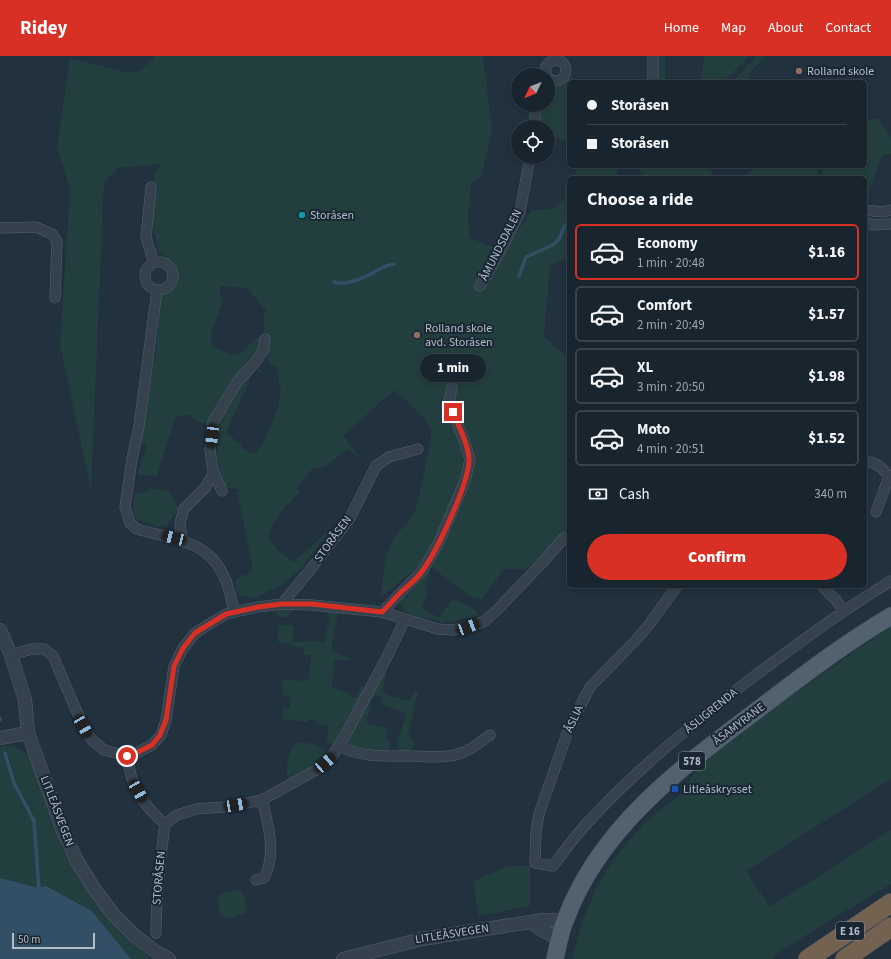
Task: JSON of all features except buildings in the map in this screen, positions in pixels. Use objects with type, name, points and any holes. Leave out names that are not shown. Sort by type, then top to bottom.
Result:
[{"type":"highway","name":"E 16","points":[[808,959],[891,903]]},
{"type":"highway","name":"E 16","points":[[845,959],[891,927]]},
{"type":"main road","name":"ÅSAMYRANE","points":[[555,959],[564,921],[581,887],[603,850],[616,833],[645,802],[706,749],[822,661],[891,616]]},
{"type":"street","points":[[653,56],[653,80]]},
{"type":"street","name":"ÅMUNDSDALEN","points":[[480,286],[501,250],[520,212],[529,164]]},
{"type":"street","points":[[151,187],[146,237],[154,263]]},
{"type":"street","points":[[867,210],[883,212],[891,210]]},
{"type":"street","points":[[867,223],[873,225],[891,224]]},
{"type":"street","points":[[0,228],[36,227],[52,234],[57,241],[55,298]]},
{"type":"street","points":[[163,262],[167,264],[173,272],[170,285],[166,288],[157,290],[149,286],[146,278],[147,269],[154,263],[163,262]]},
{"type":"street","points":[[157,290],[139,426],[132,458],[125,507],[130,523],[136,529],[182,541],[202,549],[217,565],[227,582],[234,612]]},
{"type":"street","points":[[222,492],[214,472],[210,450],[213,422],[237,382],[257,360],[263,350],[265,339]]},
{"type":"street","points":[[382,612],[423,570],[439,542],[465,481],[470,460],[464,440],[449,403],[452,387]]},
{"type":"street","name":"STORÅSEN","points":[[282,604],[350,518],[376,466],[389,457],[418,449]]},
{"type":"street","points":[[867,462],[881,466],[889,477],[876,512]]},
{"type":"street","points":[[182,541],[180,523],[184,509],[205,488],[214,472]]},
{"type":"street","points":[[12,655],[32,649],[44,649],[53,656],[83,726],[92,740],[104,750],[127,756],[152,745],[160,735],[166,720],[174,666],[183,648],[195,633],[226,614],[282,604],[312,604],[382,612],[438,629],[453,630],[468,627],[485,621],[497,610],[536,570],[564,538]]},
{"type":"street","name":"ÅSLIGRENDA","points":[[553,866],[590,819],[639,770],[711,709],[817,629],[891,581]]},
{"type":"street","name":"ÅSLIA","points":[[553,866],[535,863],[536,832],[539,814],[569,728],[590,687],[639,636],[675,588]]},
{"type":"street","points":[[824,588],[836,600],[843,611]]},
{"type":"street","points":[[127,756],[134,784],[143,800],[155,815],[165,824],[177,815],[196,809],[224,807],[262,800],[318,768],[331,758],[339,746],[386,658],[405,619]]},
{"type":"street","name":"LITLEÅSVEGEN","points":[[0,630],[12,655],[26,700],[28,733],[63,831],[76,859],[93,887],[113,914],[134,935],[156,952],[169,959]]},
{"type":"street","points":[[0,738],[28,733]]},
{"type":"street","points":[[339,746],[353,752],[374,756],[439,757],[469,750],[490,735]]},
{"type":"street","points":[[256,880],[264,878],[271,852],[262,800]]},
{"type":"street","name":"STORÅSEN","points":[[156,933],[158,868],[165,824]]},
{"type":"street","name":"LITLEÅSVEGEN","points":[[343,959],[422,938],[553,920],[564,921]]},
{"type":"street","points":[[532,923],[559,939]]},
{"type":"green space","points":[[154,56],[483,56],[492,130],[482,175],[472,182],[468,214],[470,238],[494,247],[504,245],[512,240],[531,211],[555,208],[565,198],[564,187],[567,186],[567,258],[550,265],[544,337],[567,356],[567,535],[557,552],[525,569],[504,569],[482,599],[471,597],[430,566],[427,560],[381,597],[388,549],[415,511],[425,470],[431,435],[429,425],[425,420],[394,390],[343,436],[363,461],[347,449],[325,467],[313,468],[297,488],[301,491],[281,512],[273,524],[268,537],[286,557],[294,562],[332,527],[301,569],[282,585],[254,598],[240,596],[236,591],[235,582],[242,574],[246,576],[253,569],[237,491],[240,490],[225,487],[218,462],[216,427],[247,374],[255,368],[262,370],[265,374],[257,371],[253,373],[226,433],[241,443],[242,448],[254,454],[263,444],[278,408],[281,391],[276,367],[270,364],[266,354],[267,336],[264,331],[264,313],[267,312],[247,288],[219,286],[222,304],[211,333],[212,346],[228,353],[237,354],[241,353],[258,337],[261,339],[261,344],[242,368],[208,426],[188,415],[176,416],[157,476],[137,475],[147,446],[139,443],[147,393],[155,358],[160,293],[173,286],[178,273],[168,259],[158,250],[152,223],[154,177],[160,164],[118,168],[104,182],[91,490],[60,345],[70,189],[57,147],[70,58],[126,72],[139,71],[153,59]]},
{"type":"green space","points":[[656,56],[665,56],[665,80],[656,80]]},
{"type":"green space","points":[[704,56],[750,56],[725,80],[701,80]]},
{"type":"green space","points":[[757,56],[767,56],[749,73],[748,80],[735,79]]},
{"type":"green space","points":[[567,83],[567,160],[566,141],[555,138],[555,120],[537,120],[537,112],[555,112],[555,87],[560,87]]},
{"type":"green space","points":[[867,119],[878,119],[891,137],[891,154],[883,155],[875,174],[867,203],[867,176],[822,176],[824,168],[867,168]]},
{"type":"green space","points":[[577,168],[619,168],[616,176],[575,176]]},
{"type":"green space","points":[[637,168],[709,168],[716,176],[645,176]]},
{"type":"green space","points":[[756,168],[819,168],[817,176],[744,176]]},
{"type":"green space","points":[[152,488],[169,491],[179,509],[166,526],[158,527],[143,522],[134,514],[133,509],[135,493],[144,493]]},
{"type":"green space","points":[[428,570],[430,574],[425,584],[428,594],[422,608],[439,617],[453,600],[464,603],[479,614],[478,616],[441,622],[406,613],[400,603],[401,599],[408,596]]},
{"type":"green space","points":[[280,608],[339,608],[331,649],[332,652],[350,658],[348,661],[337,659],[334,663],[332,687],[348,693],[352,697],[356,697],[361,686],[365,687],[358,703],[333,746],[326,741],[329,726],[316,723],[316,721],[309,719],[307,722],[283,719],[283,707],[290,708],[290,697],[283,695],[282,679],[306,681],[309,677],[311,655],[304,655],[304,648],[278,642],[278,625],[293,625],[293,642],[313,641],[325,643],[327,628],[329,626],[328,609],[297,609],[288,616],[277,617],[276,612]]},
{"type":"green space","points":[[891,627],[891,779],[746,871],[770,907],[891,830],[891,884],[817,928],[777,954],[772,959],[572,959],[582,922],[596,889],[614,859],[644,823],[681,794],[698,767],[728,742],[826,671]]},
{"type":"green space","points":[[385,667],[386,675],[383,692],[387,695],[410,701],[414,691],[419,693],[413,707],[414,712],[408,733],[415,744],[408,751],[399,750],[397,743],[406,716],[403,712],[381,704],[382,698],[375,695],[370,702],[371,706],[366,721],[369,724],[389,729],[385,738],[390,740],[390,749],[387,752],[355,748],[347,743],[347,739],[356,727]]},
{"type":"green space","points":[[300,742],[315,745],[329,752],[322,763],[291,779],[287,776],[289,756],[292,748]]},
{"type":"green space","points":[[12,745],[25,752],[33,762],[41,780],[52,822],[63,850],[80,878],[105,915],[151,959],[131,959],[92,911],[46,886],[39,889],[0,878],[0,747]]},
{"type":"green space","points":[[508,866],[530,866],[530,906],[479,916],[473,881]]},
{"type":"green space","points":[[241,890],[247,907],[244,914],[229,919],[220,915],[217,897],[224,893]]},
{"type":"water","points":[[0,878],[39,888],[46,886],[92,911],[131,959],[0,959]]},
{"type":"waterway","points":[[519,276],[526,257],[553,245],[559,239],[565,225]]},
{"type":"waterway","points":[[334,282],[343,283],[352,281],[394,264]]},
{"type":"waterway","points":[[5,753],[14,783],[34,821],[39,889]]},
{"type":"place","name":"Rolland skole","points":[[799,71]]},
{"type":"place","name":"Storåsen","points":[[302,215]]},
{"type":"place","name":"Rolland skole avd. Storåsen","points":[[417,335]]},
{"type":"place","name":"Litleåskrysset","points":[[675,789]]},
{"type":"route","points":[[127,756],[152,745],[160,735],[166,720],[171,696],[174,666],[183,648],[195,633],[202,628],[226,614],[258,607],[282,604],[312,604],[382,612],[415,580],[423,570],[439,542],[458,500],[468,469],[470,460],[453,412]]}]
